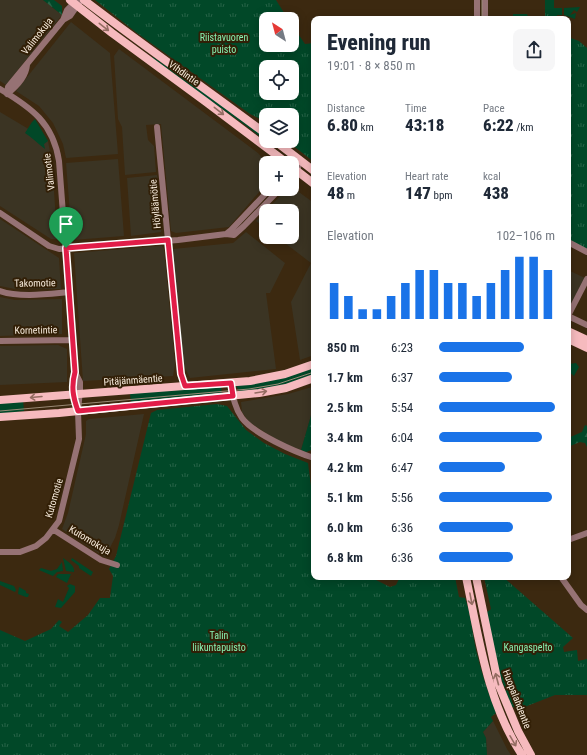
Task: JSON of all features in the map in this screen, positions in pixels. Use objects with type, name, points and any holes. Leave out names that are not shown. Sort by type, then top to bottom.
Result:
[{"type":"main road","name":"Vihdintie","points":[[84,0],[147,48],[259,129]]},
{"type":"main road","name":"Vihdintie","points":[[75,2],[149,61],[278,156]]},
{"type":"main road","points":[[283,148],[311,169]]},
{"type":"main road","points":[[299,174],[311,182]]},
{"type":"main road","points":[[571,332],[587,340]]},
{"type":"main road","points":[[571,340],[587,348]]},
{"type":"main road","name":"Pitäjänmäentie","points":[[0,400],[231,383],[273,377],[311,365]]},
{"type":"main road","points":[[0,417],[233,396],[286,388],[311,379]]},
{"type":"main road","name":"Huopalahdentie","points":[[467,580],[490,686],[503,720],[522,755]]},
{"type":"main road","name":"Huopalahdentie","points":[[477,580],[498,683],[518,731],[531,755]]},
{"type":"street","points":[[477,0],[477,16]]},
{"type":"street","points":[[485,0],[485,16]]},
{"type":"street","name":"Valimokuja","points":[[7,94],[13,90],[26,72],[27,65],[75,2]]},
{"type":"street","name":"Valimotie","points":[[0,89],[36,113],[54,140],[59,161],[75,372],[80,382],[77,394],[78,411]]},
{"type":"street","name":"Höyläämötie","points":[[157,127],[181,386]]},
{"type":"street","points":[[226,234],[263,196]]},
{"type":"street","points":[[0,213],[49,246],[59,249],[226,234],[234,235],[273,196]]},
{"type":"street","points":[[571,244],[587,252]]},
{"type":"street","points":[[571,310],[587,279]]},
{"type":"street","name":"Takomotie","points":[[0,291],[13,294],[70,292]]},
{"type":"street","points":[[571,317],[587,325]]},
{"type":"street","name":"Kornetintie","points":[[0,341],[72,340]]},
{"type":"street","points":[[231,383],[238,412],[248,424],[281,444],[311,457]]},
{"type":"street","name":"Kutomotie","points":[[0,552],[14,553],[30,549],[42,542],[54,530],[60,521],[80,439],[78,411]]},
{"type":"street","points":[[307,456],[311,455]]},
{"type":"street","name":"Kutomokuja","points":[[54,530],[101,560],[117,565]]},
{"type":"street","points":[[571,539],[587,533]]},
{"type":"street","points":[[563,580],[581,605],[587,610]]},
{"type":"shaded area","points":[[0,0],[43,0],[62,15],[6,85],[0,81]]},
{"type":"shaded area","points":[[71,22],[110,53],[118,154],[66,158],[63,144],[53,123],[39,106],[16,91]]},
{"type":"shaded area","points":[[119,49],[261,156],[259,156],[259,192],[229,227],[176,233],[171,231],[161,124],[146,125],[148,140],[154,146],[156,172],[125,175],[122,127],[118,119],[114,56]]},
{"type":"shaded area","points":[[0,112],[48,141],[52,162],[57,235],[56,239],[51,239],[0,206]]},
{"type":"shaded area","points":[[118,159],[124,236],[73,240],[66,163]]},
{"type":"shaded area","points":[[157,175],[162,227],[161,232],[131,236],[127,178]]},
{"type":"shaded area","points":[[299,192],[311,201],[311,263],[286,244],[299,244],[299,204],[272,204],[280,196],[299,196]]},
{"type":"shaded area","points":[[0,219],[59,258],[61,289],[15,289],[0,286]]},
{"type":"shaded area","points":[[246,232],[259,242],[259,244],[261,244],[285,263],[270,293],[266,293],[276,369],[190,378],[183,364],[173,249],[233,243]]},
{"type":"shaded area","points":[[162,246],[164,249],[175,364],[173,376],[83,381],[74,253]]},
{"type":"shaded area","points":[[311,263],[311,356],[300,360],[291,302]]},
{"type":"shaded area","points":[[571,271],[585,278],[571,305]]},
{"type":"shaded area","points":[[0,297],[15,300],[62,299],[62,334],[0,336]]},
{"type":"shaded area","points":[[58,345],[67,349],[67,382],[0,385],[0,346]]},
{"type":"shaded area","points":[[311,387],[311,415],[301,450],[283,443],[266,433],[249,422],[242,412],[241,402],[288,394]]},
{"type":"shaded area","points":[[144,414],[119,525],[115,538],[105,557],[62,529],[68,513],[86,434],[86,421],[89,419]]},
{"type":"shaded area","points":[[493,721],[511,755],[487,755],[486,738],[483,732]]},
{"type":"green space","points":[[43,0],[54,0],[62,6],[62,15]]},
{"type":"green space","name":"Riistavuoren puisto","points":[[95,0],[276,0],[284,12],[259,12],[259,52],[299,52],[299,35],[305,44],[311,43],[311,160],[296,148],[299,148],[299,108],[259,108],[259,118],[250,114],[137,33]]},
{"type":"green space","points":[[545,0],[551,0],[551,16],[545,16]]},
{"type":"green space","points":[[549,0],[554,0],[554,8],[562,8],[562,15],[549,16]]},
{"type":"green space","points":[[580,7],[577,12],[574,10],[570,15],[576,13],[575,19],[571,18],[571,16],[564,15],[564,8]]},
{"type":"green space","points":[[513,14],[527,14],[528,16],[513,16]]},
{"type":"green space","points":[[571,38],[579,41],[587,48],[587,249],[571,241]]},
{"type":"green space","points":[[153,57],[216,101],[259,133],[259,136],[245,125],[151,59]]},
{"type":"green space","points":[[35,119],[48,141],[44,144],[45,149],[25,133]]},
{"type":"green space","points":[[576,363],[579,367],[574,376],[571,374],[571,364]]},
{"type":"green space","points":[[311,367],[311,377],[282,386],[240,392],[236,386]]},
{"type":"green space","points":[[221,386],[222,395],[131,403],[130,393]]},
{"type":"green space","points":[[23,400],[24,411],[0,414],[0,402]]},
{"type":"green space","name":"Talin liikuntapuisto","points":[[217,404],[227,406],[246,430],[264,443],[285,454],[308,463],[311,486],[311,580],[376,580],[390,587],[396,585],[398,580],[456,580],[459,597],[465,598],[467,604],[478,658],[496,713],[491,717],[493,721],[483,732],[486,738],[487,755],[0,755],[0,630],[25,641],[51,629],[59,620],[62,622],[59,626],[68,632],[88,615],[100,598],[110,598],[113,576],[109,569],[116,556],[151,413],[157,410]]},
{"type":"green space","points":[[311,415],[311,450],[306,452],[301,450]]},
{"type":"green space","points":[[585,425],[587,426],[587,447],[585,443],[580,442],[571,446],[571,437],[582,432]]},
{"type":"green space","points":[[63,558],[69,562],[74,572],[66,571]]},
{"type":"green space","points":[[72,558],[93,572],[91,576],[79,568],[79,566],[71,560]]},
{"type":"green space","points":[[62,562],[63,571],[57,572],[53,576],[39,570],[41,568],[51,571],[57,569]]},
{"type":"green space","points":[[58,574],[71,574],[67,583],[56,577]]},
{"type":"green space","name":"Kangaspelto","points":[[485,580],[506,580],[573,638],[563,647],[564,652],[577,650],[578,661],[587,659],[587,695],[555,695],[518,709],[511,706],[495,661],[487,612],[491,609]]},
{"type":"green space","points":[[0,581],[14,586],[16,590],[15,592],[0,585]]},
{"type":"green space","points":[[70,584],[75,586],[75,592],[61,608],[55,607],[58,599],[63,602],[69,588],[67,586]]},
{"type":"green space","points":[[19,587],[29,594],[28,597],[18,594]]},
{"type":"tram line","points":[[482,0],[482,16]]},
{"type":"tram line","points":[[0,411],[249,389],[278,384],[311,373]]},
{"type":"route","points":[[168,240],[181,374],[185,386],[231,383],[233,396],[78,411],[72,394],[72,382],[75,372],[66,248],[168,240]]}]
